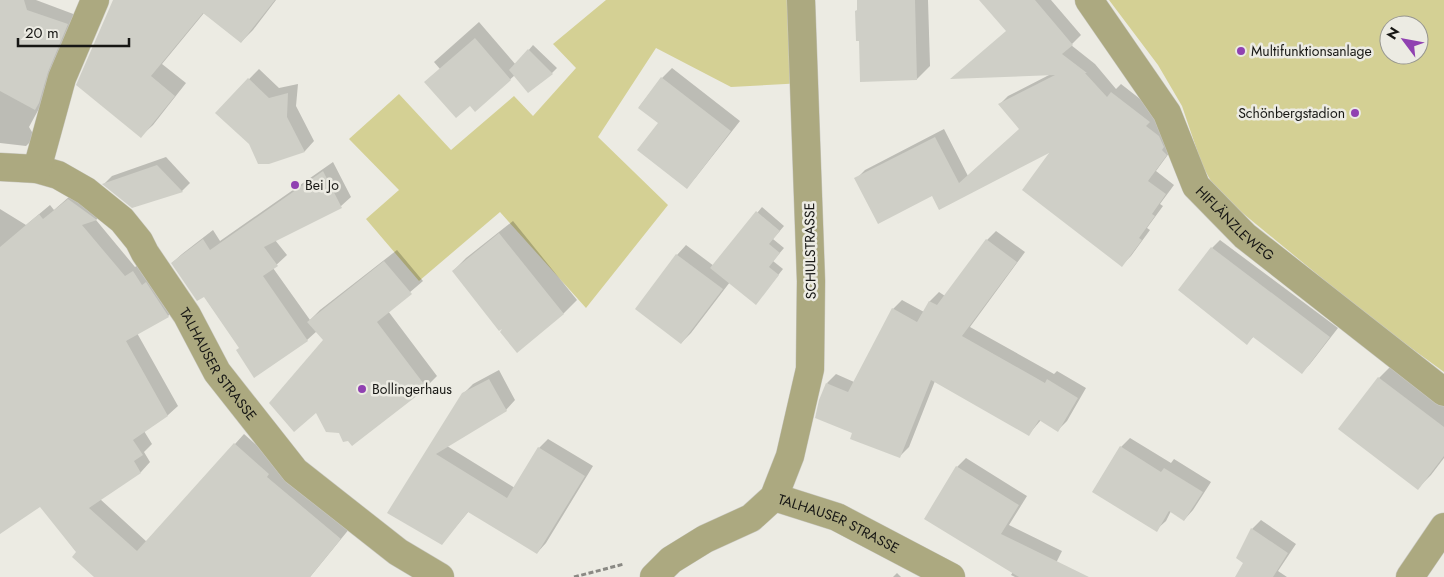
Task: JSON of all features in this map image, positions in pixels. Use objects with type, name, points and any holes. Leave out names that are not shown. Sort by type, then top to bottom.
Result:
[{"type":"street","points":[[36,169],[62,78],[95,0]]},
{"type":"street","name":"SCHULSTRASSE","points":[[774,498],[790,456],[810,369],[811,281],[801,0]]},
{"type":"street","name":"HIFLÄNZLEWEG","points":[[1089,0],[1167,113],[1196,186],[1246,236],[1444,392]]},
{"type":"street","name":"TALHAUSER STRASSE","points":[[0,167],[36,169],[58,175],[86,191],[122,220],[139,240],[145,253],[187,315],[217,372],[295,470],[398,552],[440,577]]},
{"type":"street","name":"TALHAUSER STRASSE","points":[[654,577],[670,560],[705,539],[751,518],[774,498],[837,518],[951,577]]},
{"type":"street","points":[[1410,577],[1444,527]]},
{"type":"shaded area","points":[[606,0],[801,0],[804,83],[731,87],[656,48],[598,137],[668,205],[586,308],[500,212],[419,281],[366,219],[399,190],[349,139],[399,94],[451,150],[514,96],[533,116],[576,68],[553,44]]},
{"type":"shaded area","points":[[1109,0],[1444,0],[1444,372],[1374,321],[1217,192],[1202,165],[1182,106],[1158,65]]},
{"type":"building","points":[[0,0],[24,0],[27,10],[68,24],[35,110],[0,91]]},
{"type":"building","points":[[113,0],[275,0],[241,43],[203,13],[151,76],[175,96],[141,138],[76,85]]},
{"type":"building","points":[[857,0],[915,0],[917,80],[860,82],[859,41],[856,41],[855,11],[857,10]]},
{"type":"building","points":[[979,0],[1035,0],[1073,45],[1062,54],[1087,73],[1085,73],[1107,97],[1111,92],[1150,122],[1146,126],[1159,136],[1164,147],[1162,150],[1167,155],[1148,181],[1166,194],[1152,214],[1155,216],[1139,238],[1142,240],[1122,267],[1022,190],[1049,153],[939,210],[932,196],[878,224],[854,178],[935,137],[959,183],[1019,129],[998,104],[1055,75],[950,79],[1006,31]]},
{"type":"building","points":[[475,38],[511,80],[475,112],[470,106],[456,118],[424,82]]},
{"type":"building","points":[[528,49],[553,74],[528,93],[509,70]]},
{"type":"building","points":[[661,77],[731,131],[687,189],[637,150],[658,123],[638,108]]},
{"type":"building","points":[[248,78],[269,98],[288,93],[287,117],[305,152],[269,164],[258,164],[249,144],[215,113]]},
{"type":"building","points":[[157,165],[183,192],[132,208],[102,184]]},
{"type":"building","points":[[323,171],[342,208],[264,247],[278,266],[263,276],[308,341],[254,378],[236,350],[239,348],[204,297],[197,301],[171,263],[203,239],[210,250]]},
{"type":"building","points":[[68,199],[97,220],[82,225],[125,276],[133,271],[142,285],[146,282],[169,317],[126,341],[168,416],[133,440],[143,455],[134,461],[141,473],[89,508],[137,551],[234,443],[269,474],[267,477],[341,539],[310,577],[94,577],[72,557],[76,552],[40,507],[0,534],[0,247],[39,214],[43,219]]},
{"type":"building","points":[[756,211],[780,231],[769,244],[780,253],[769,267],[779,275],[756,305],[710,268]]},
{"type":"building","points":[[499,233],[564,314],[517,353],[500,332],[502,329],[499,331],[452,271]]},
{"type":"building","points":[[986,239],[1017,262],[962,336],[1045,383],[1047,379],[1078,398],[1058,432],[1039,420],[1029,436],[931,380],[900,458],[850,439],[852,433],[815,418],[819,400],[826,383],[848,392],[892,308],[917,322],[929,301],[937,305]]},
{"type":"building","points":[[1211,247],[1330,337],[1302,374],[1253,337],[1247,345],[1178,290]]},
{"type":"building","points":[[676,254],[723,289],[681,344],[635,309]]},
{"type":"building","points":[[384,261],[412,294],[377,322],[427,388],[352,446],[348,441],[343,442],[339,433],[326,432],[316,413],[294,432],[269,403],[323,340],[307,322]]},
{"type":"building","points":[[1378,377],[1444,427],[1444,456],[1418,490],[1338,429]]},
{"type":"building","points":[[489,379],[507,411],[436,454],[507,498],[538,447],[585,476],[537,554],[468,512],[442,545],[387,513],[462,393]]},
{"type":"building","points":[[1120,446],[1161,472],[1164,468],[1203,492],[1184,521],[1169,511],[1157,532],[1092,492]]},
{"type":"building","points":[[956,466],[1019,505],[1001,534],[1089,577],[1019,577],[924,519]]},
{"type":"building","points":[[1251,528],[1288,553],[1273,577],[1235,577],[1243,563],[1236,558]]},
{"type":"place","name":"Multifunktionsanlage","points":[[1241,51]]},
{"type":"place","name":"Schönbergstadion","points":[[1355,113]]},
{"type":"place","name":"Bei Jo","points":[[295,185]]},
{"type":"place","name":"Bollingerhaus","points":[[362,389]]}]
